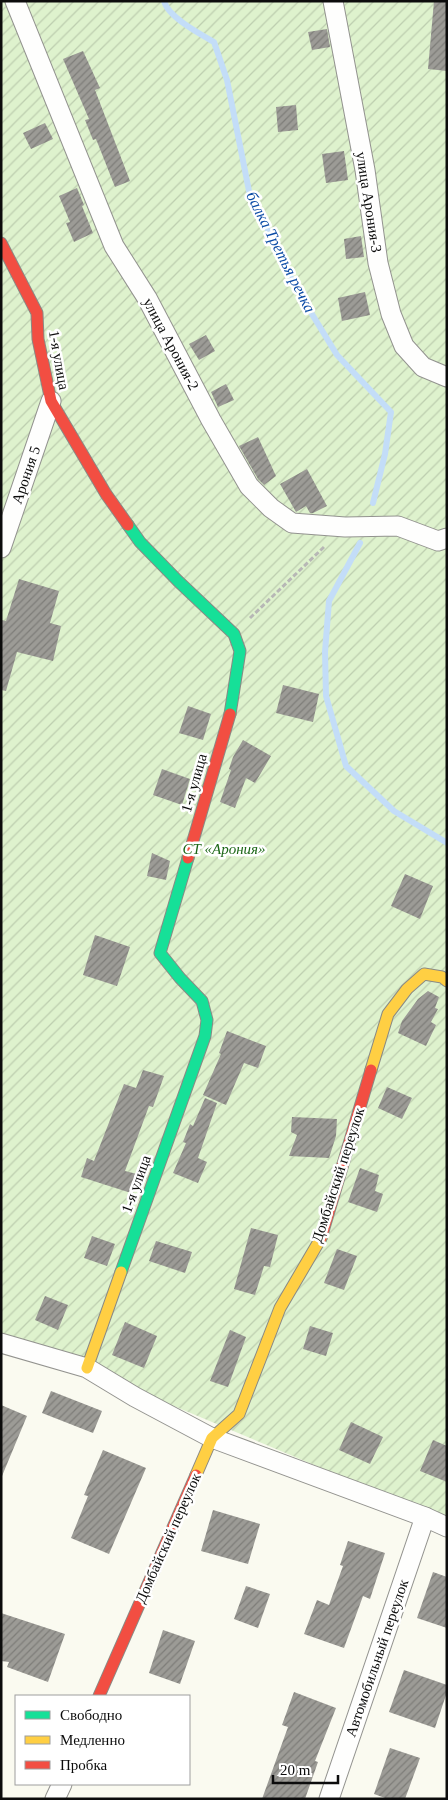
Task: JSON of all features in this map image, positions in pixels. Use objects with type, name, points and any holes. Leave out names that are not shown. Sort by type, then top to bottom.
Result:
[{"type":"street","name":"улица Арония-2","points":[[15,1],[114,246],[151,305],[211,420],[249,486],[271,508],[292,522],[344,526],[398,526],[438,541],[447,538]]},
{"type":"street","name":"улица Арония-3","points":[[333,1],[365,170],[378,263],[391,314],[404,346],[423,367],[447,377]]},
{"type":"street","name":"1-я улица","points":[[1,243],[37,313],[38,339],[51,401],[106,494],[140,542],[234,634],[240,650],[230,713],[160,953],[202,1001],[207,1020],[205,1036],[87,1368]]},
{"type":"street","name":"Арония 5","points":[[1,548],[51,401]]},
{"type":"street","name":"Домбайский переулок","points":[[99,1695],[212,1438],[239,1414],[280,1308],[321,1238],[388,1014],[407,989],[424,974],[442,977],[447,981]]},
{"type":"street","points":[[1,1343],[87,1368],[135,1397],[212,1438],[447,1526]]},
{"type":"street","name":"Автомобильный переулок","points":[[329,1799],[425,1517]]},
{"type":"street","points":[[55,1799],[62,1785]]},
{"type":"path","points":[[234,634],[344,526]]},
{"type":"green space","name":"СТ «Арония»","points":[[1,1],[447,1],[447,1520],[1,1335]]},
{"type":"building","points":[[434,1],[447,1],[447,71],[428,69]]},
{"type":"building","points":[[327,29],[330,47],[312,50],[308,32]]},
{"type":"building","points":[[83,51],[100,88],[95,90],[130,181],[115,187],[96,139],[93,140],[85,120],[89,119],[63,59]]},
{"type":"building","points":[[296,105],[298,130],[278,132],[276,107]]},
{"type":"building","points":[[45,123],[53,139],[31,149],[23,133]]},
{"type":"building","points":[[344,151],[348,180],[326,183],[322,154]]},
{"type":"building","points":[[77,188],[93,233],[74,242],[66,223],[70,222],[59,196]]},
{"type":"building","points":[[361,236],[364,257],[346,259],[344,239]]},
{"type":"building","points":[[365,292],[370,315],[342,321],[338,298]]},
{"type":"building","points":[[206,335],[215,351],[199,360],[189,344]]},
{"type":"building","points":[[226,384],[234,400],[218,407],[211,392]]},
{"type":"building","points":[[258,437],[276,476],[264,485],[258,479],[239,446]]},
{"type":"building","points":[[307,469],[327,506],[313,513],[310,513],[306,506],[296,512],[280,484]]},
{"type":"building","points":[[19,579],[59,591],[50,623],[61,626],[53,661],[17,652],[6,691],[1,690],[1,620],[6,621]]},
{"type":"building","points":[[283,685],[319,694],[313,722],[276,713]]},
{"type":"building","points":[[188,706],[211,714],[203,740],[179,733]]},
{"type":"building","points":[[243,740],[271,756],[255,783],[246,778],[235,808],[220,802],[231,770],[229,769],[233,757]]},
{"type":"building","points":[[162,769],[190,779],[182,805],[153,795]]},
{"type":"building","points":[[152,853],[170,861],[166,880],[147,876]]},
{"type":"building","points":[[405,874],[433,886],[420,919],[391,906]]},
{"type":"building","points":[[95,935],[130,947],[117,986],[83,975]]},
{"type":"building","points":[[428,991],[439,997],[435,1008],[438,1009],[431,1022],[436,1025],[426,1046],[398,1033],[402,1021],[418,999]]},
{"type":"building","points":[[227,1031],[266,1046],[258,1068],[244,1063],[226,1105],[203,1095],[221,1054],[219,1053]]},
{"type":"building","points":[[143,1070],[164,1076],[153,1107],[149,1106],[125,1171],[137,1174],[131,1193],[81,1177],[87,1158],[94,1161],[124,1084],[136,1088]]},
{"type":"building","points":[[387,1087],[412,1098],[402,1119],[378,1108]]},
{"type":"building","points":[[205,1098],[217,1103],[198,1158],[207,1162],[198,1183],[173,1173],[186,1143],[183,1142],[190,1124],[193,1126]]},
{"type":"building","points":[[292,1117],[337,1119],[336,1136],[329,1158],[289,1156],[297,1135],[291,1132]]},
{"type":"building","points":[[360,1168],[379,1175],[375,1191],[383,1194],[377,1212],[348,1202]]},
{"type":"building","points":[[251,1228],[278,1235],[270,1267],[264,1266],[255,1295],[234,1289]]},
{"type":"building","points":[[92,1236],[115,1244],[107,1266],[84,1258]]},
{"type":"building","points":[[156,1241],[192,1252],[185,1273],[149,1261]]},
{"type":"building","points":[[337,1249],[357,1256],[344,1290],[324,1283]]},
{"type":"building","points":[[45,1296],[68,1305],[58,1330],[35,1320]]},
{"type":"building","points":[[125,1322],[157,1336],[144,1368],[112,1355]]},
{"type":"building","points":[[310,1326],[333,1333],[326,1356],[303,1349]]},
{"type":"building","points":[[230,1330],[246,1337],[228,1387],[210,1381]]},
{"type":"building","points":[[51,1391],[102,1411],[93,1433],[42,1413]]},
{"type":"building","points":[[1,1405],[27,1416],[2,1476],[1,1476]]},
{"type":"building","points":[[351,1422],[383,1437],[370,1464],[339,1450]]},
{"type":"building","points":[[433,1440],[447,1446],[447,1482],[420,1471]]},
{"type":"building","points":[[103,1450],[146,1468],[109,1554],[71,1538],[88,1496],[84,1495]]},
{"type":"building","points":[[213,1510],[260,1524],[248,1564],[201,1551]]},
{"type":"building","points":[[348,1541],[385,1553],[370,1599],[363,1596],[344,1648],[304,1634],[317,1600],[329,1605],[343,1566],[340,1565]]},
{"type":"building","points":[[433,1572],[447,1577],[447,1628],[417,1618]]},
{"type":"building","points":[[246,1586],[270,1594],[258,1628],[234,1619]]},
{"type":"building","points":[[1,1613],[65,1634],[48,1682],[7,1667],[9,1662],[1,1661]]},
{"type":"building","points":[[163,1630],[195,1641],[180,1684],[149,1673]]},
{"type":"building","points":[[404,1670],[447,1685],[447,1692],[435,1728],[389,1712]]},
{"type":"building","points":[[294,1692],[336,1708],[315,1761],[318,1762],[305,1799],[262,1799],[288,1727],[282,1725]]},
{"type":"building","points":[[390,1748],[420,1758],[405,1799],[388,1799],[374,1794]]},
{"type":"waterway","name":"балка Третья речка","points":[[164,1],[178,19],[214,42],[227,80],[249,191],[296,288],[337,355],[391,412],[385,454],[373,503]]},
{"type":"waterway","name":"балка Третья речка","points":[[360,543],[329,601],[325,652],[326,696],[346,766],[394,811],[447,843]]},
{"type":"traffic: fast","points":[[128,525],[140,542],[234,634],[240,651],[230,714]]},
{"type":"traffic: fast","points":[[121,1272],[205,1036],[207,1020],[202,1001],[160,953],[188,858]]},
{"type":"traffic: slow","points":[[371,1070],[388,1014],[407,989],[424,974],[442,977],[447,981]]},
{"type":"traffic: slow","points":[[196,1475],[212,1438],[239,1414],[280,1308],[321,1238]]},
{"type":"traffic: slow","points":[[87,1368],[121,1272]]},
{"type":"traffic: jam","points":[[1,243],[37,313],[38,339],[51,401],[106,494],[128,525]]},
{"type":"traffic: jam","points":[[188,858],[230,714]]},
{"type":"traffic: jam","points":[[321,1238],[371,1070]]},
{"type":"traffic: jam","points":[[99,1695],[196,1475]]}]
